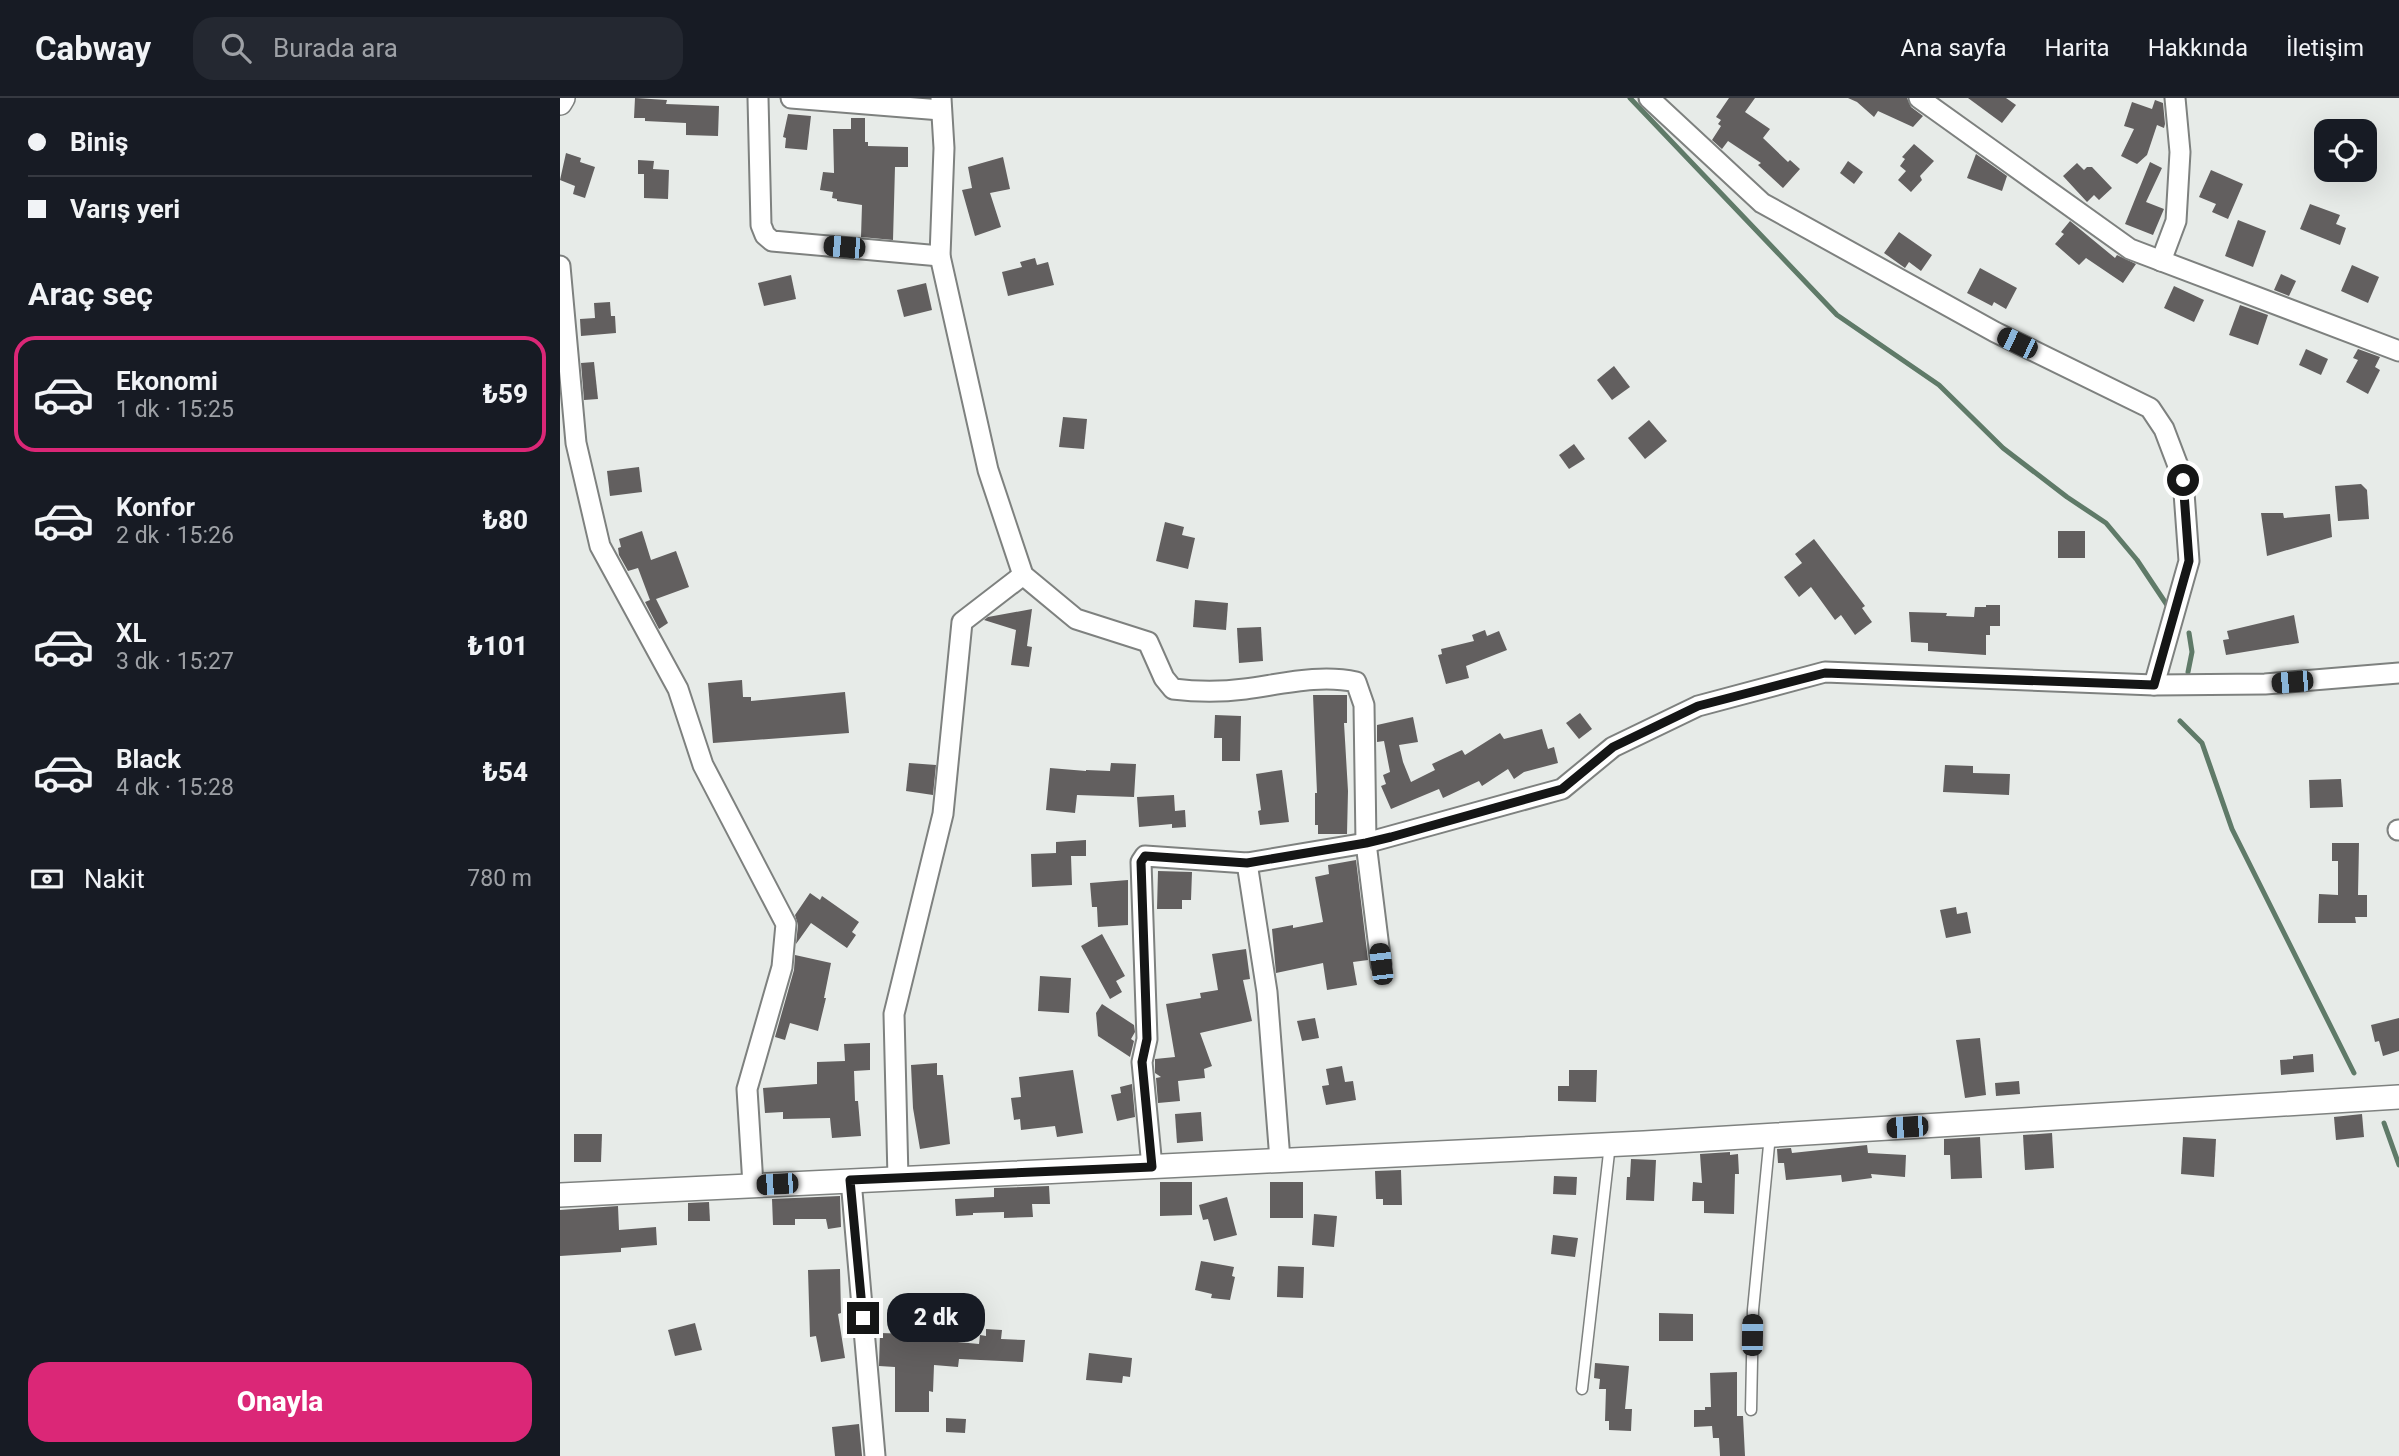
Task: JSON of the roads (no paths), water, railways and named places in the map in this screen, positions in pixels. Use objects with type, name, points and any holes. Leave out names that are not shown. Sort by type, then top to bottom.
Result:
[{"type":"street","points":[[560,103],[563,98]]},
{"type":"street","points":[[758,98],[761,225],[765,235],[772,241],[940,256]]},
{"type":"street","points":[[791,98],[941,104],[944,148],[940,256],[988,470],[1023,575],[1076,619],[1148,642],[1164,678],[1174,689],[1243,689],[1327,679],[1356,682],[1364,705],[1366,843],[1381,964]]},
{"type":"street","points":[[1649,98],[1762,203],[1995,332],[2150,408],[2164,429],[2183,480],[2189,561],[2154,685]]},
{"type":"street","points":[[1919,98],[2130,250],[2399,351]]},
{"type":"street","points":[[2161,261],[2176,221],[2180,152],[2175,98]]},
{"type":"street","points":[[560,266],[576,443],[600,546],[678,689],[703,765],[786,924],[782,967],[747,1089],[752,1185]]},
{"type":"street","points":[[898,1178],[894,1014],[943,814],[962,622],[1023,575]]},
{"type":"street","points":[[1152,1167],[1142,1062],[1147,1039],[1141,862],[1145,856],[1247,863],[1366,843],[1562,789],[1613,747],[1698,706],[1825,673],[2154,685],[2266,684],[2399,673]]},
{"type":"street","points":[[1247,863],[1267,992],[1280,1160]]},
{"type":"street","points":[[560,1195],[1611,1144],[2399,1097]]},
{"type":"street","points":[[850,1180],[875,1456]]},
{"type":"lane","points":[[1751,1410],[1752,1310],[1770,1135]]},
{"type":"lane","points":[[1582,1389],[1611,1144]]},
{"type":"waterway","points":[[1630,98],[1837,315],[1939,385],[2003,448],[2106,523],[2137,560],[2169,608]]},
{"type":"waterway","points":[[2188,672],[2192,652],[2189,633]]},
{"type":"waterway","points":[[2180,721],[2202,743],[2232,829],[2354,1073]]},
{"type":"waterway","points":[[2384,1123],[2399,1165]]}]
